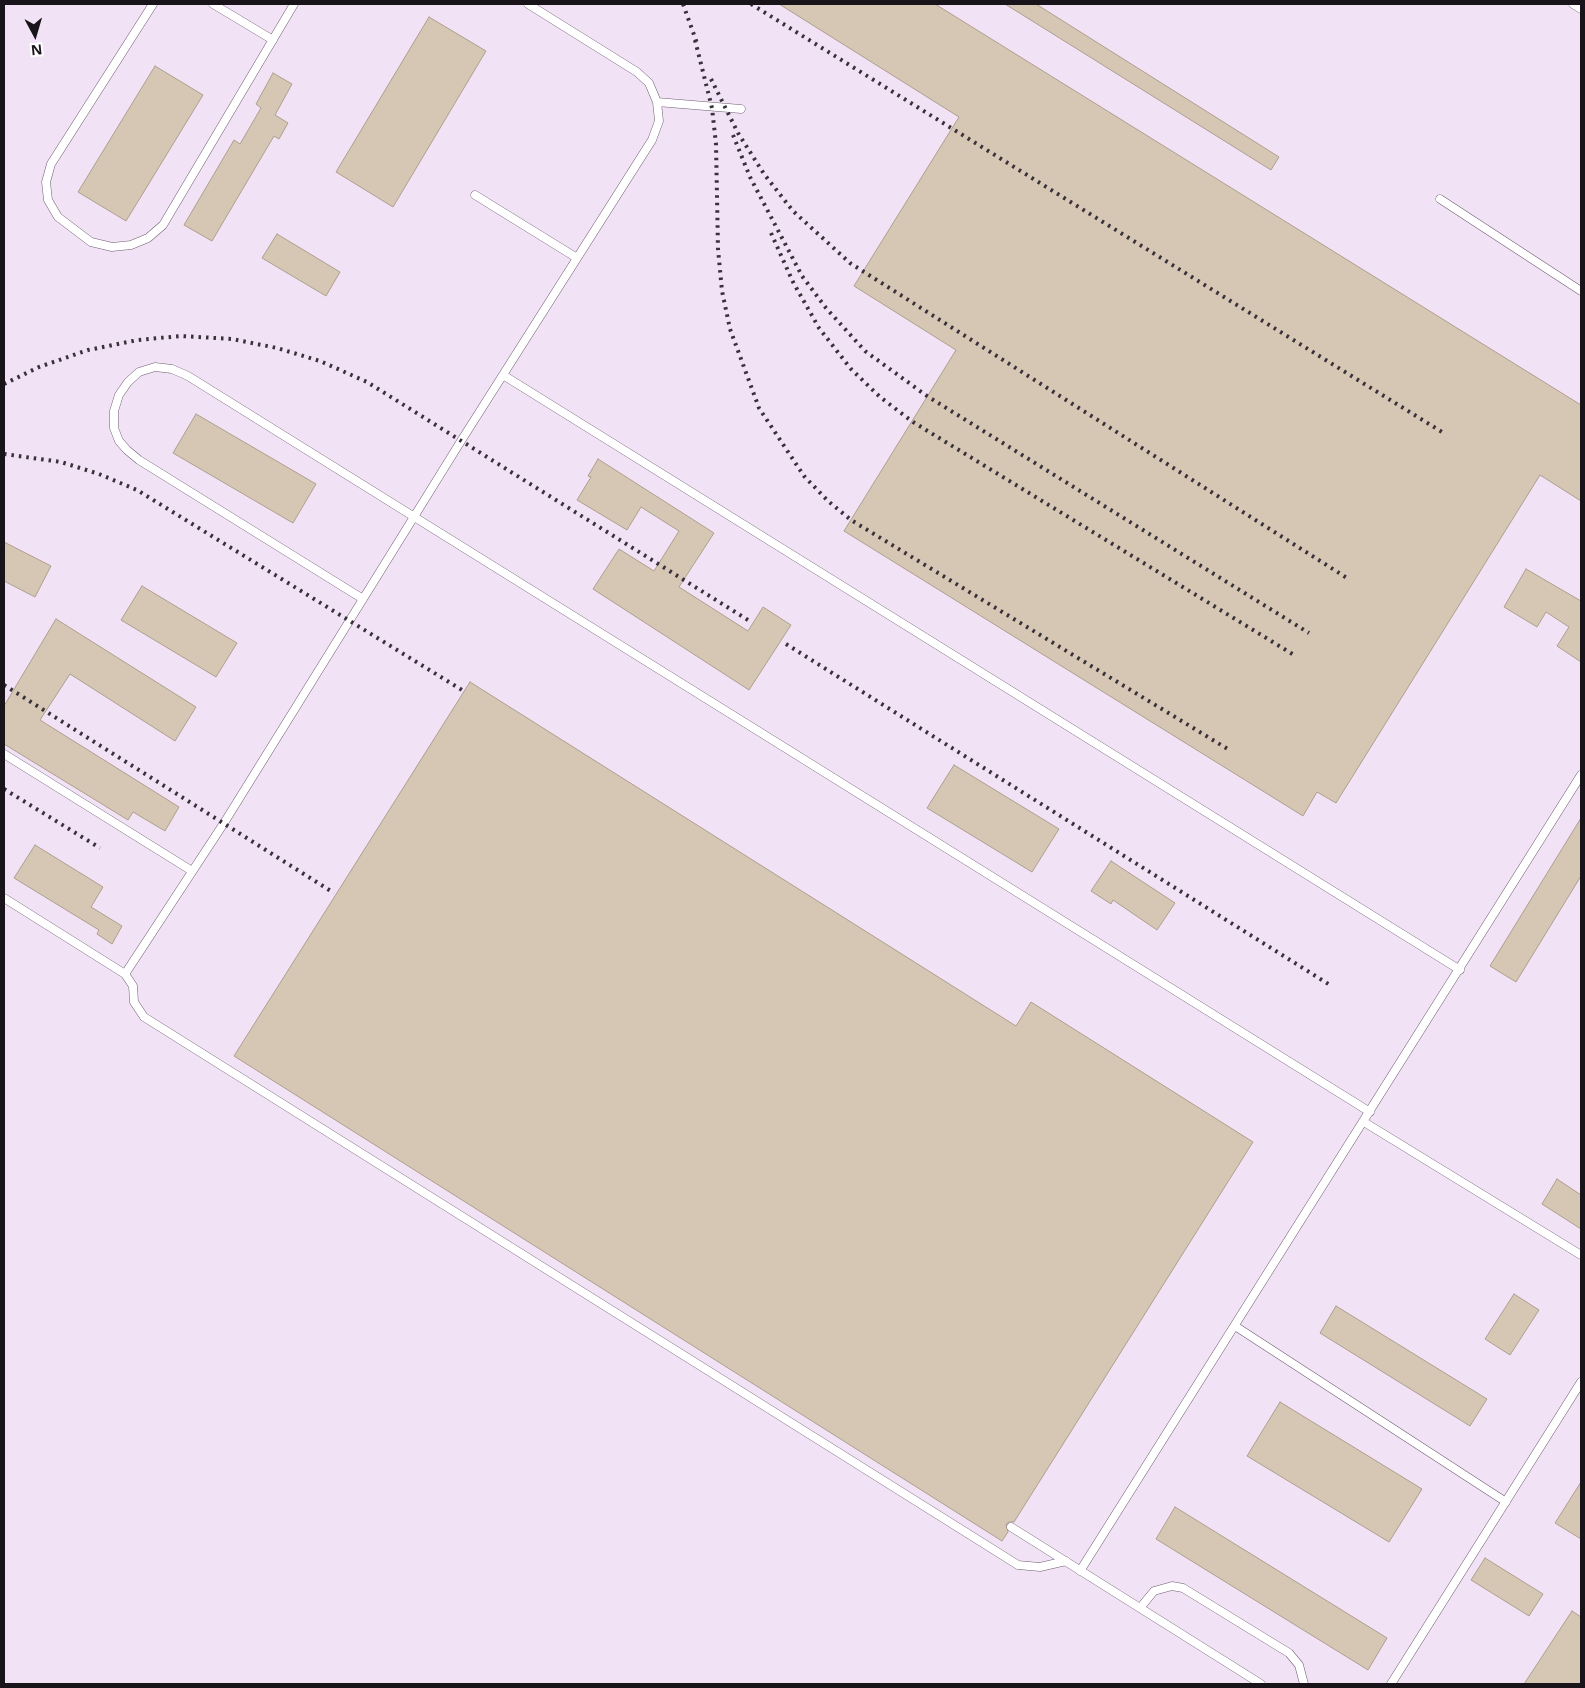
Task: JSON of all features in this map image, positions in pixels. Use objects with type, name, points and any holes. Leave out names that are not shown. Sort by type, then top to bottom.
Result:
[{"type":"lane","points":[[152,4],[51,164],[46,182],[48,200],[58,218],[91,242],[112,247],[131,245],[148,238],[163,225],[294,4]]},
{"type":"lane","points":[[213,4],[273,40]]},
{"type":"lane","points":[[125,974],[192,871],[652,140],[659,121],[657,102],[649,83],[637,72],[528,4]]},
{"type":"lane","points":[[1573,4],[1581,9]]},
{"type":"lane","points":[[657,102],[741,109]]},
{"type":"lane","points":[[475,195],[577,258]]},
{"type":"lane","points":[[1440,199],[1581,291]]},
{"type":"lane","points":[[363,599],[139,460],[127,450],[119,441],[114,428],[114,411],[120,395],[128,382],[139,372],[155,367],[172,369],[188,376],[415,515],[1370,1112]]},
{"type":"lane","points":[[504,374],[1460,970]]},
{"type":"lane","points":[[4,754],[192,871]]},
{"type":"lane","points":[[1080,1571],[1460,970],[1581,774]]},
{"type":"lane","points":[[4,898],[125,974],[133,986],[134,1002],[144,1017],[1018,1565],[1040,1567],[1066,1561]]},
{"type":"lane","points":[[1364,1122],[1581,1255]]},
{"type":"lane","points":[[1234,1326],[1506,1502]]},
{"type":"lane","points":[[1391,1684],[1581,1382]]},
{"type":"lane","points":[[1011,1527],[1261,1684]]},
{"type":"lane","points":[[1140,1608],[1154,1591],[1172,1586],[1183,1588],[1289,1654],[1299,1665],[1304,1684]]},
{"type":"building","points":[[779,4],[935,4],[1581,405],[1581,501],[1540,475],[1336,803],[1317,792],[1303,816],[844,531],[956,350],[854,286],[959,117]]},
{"type":"building","points":[[1005,4],[1036,4],[1279,157],[1271,170]]},
{"type":"building","points":[[429,17],[486,51],[393,207],[336,172]]},
{"type":"building","points":[[155,66],[203,95],[126,221],[78,192]]},
{"type":"building","points":[[273,73],[292,84],[275,115],[288,123],[279,139],[274,136],[212,241],[184,225],[234,140],[240,144],[261,108],[256,104]]},
{"type":"building","points":[[277,234],[340,272],[326,296],[262,258]]},
{"type":"building","points":[[196,414],[316,484],[293,523],[173,453]]},
{"type":"building","points":[[598,459],[714,533],[679,587],[748,631],[763,607],[791,625],[749,690],[593,589],[619,549],[654,571],[679,531],[641,507],[627,530],[577,500],[591,477],[588,476]]},
{"type":"building","points":[[4,542],[51,566],[35,597],[4,581]]},
{"type":"building","points":[[1526,569],[1581,601],[1581,662],[1557,646],[1569,627],[1546,612],[1537,627],[1504,607]]},
{"type":"building","points":[[142,586],[237,643],[216,677],[121,620]]},
{"type":"building","points":[[56,619],[196,707],[175,741],[70,674],[40,720],[179,807],[165,831],[133,812],[128,820],[4,744],[4,706]]},
{"type":"building","points":[[470,682],[1016,1026],[1031,1002],[1253,1142],[1014,1522],[1006,1524],[1008,1532],[1002,1541],[234,1056]]},
{"type":"building","points":[[954,765],[1059,829],[1032,872],[927,808]]},
{"type":"building","points":[[1581,818],[1581,876],[1516,982],[1490,966]]},
{"type":"building","points":[[35,845],[103,887],[91,907],[122,926],[112,944],[97,934],[99,930],[14,878]]},
{"type":"building","points":[[1111,861],[1175,903],[1157,930],[1113,900],[1111,904],[1091,891]]},
{"type":"building","points":[[1557,1179],[1581,1195],[1581,1229],[1542,1204]]},
{"type":"building","points":[[1514,1294],[1539,1310],[1510,1355],[1485,1339]]},
{"type":"building","points":[[1336,1306],[1487,1399],[1470,1426],[1320,1333]]},
{"type":"building","points":[[1280,1402],[1422,1489],[1389,1542],[1247,1456]]},
{"type":"building","points":[[1581,1482],[1581,1539],[1555,1523]]},
{"type":"building","points":[[1175,1507],[1387,1638],[1368,1670],[1156,1539]]},
{"type":"building","points":[[1485,1558],[1543,1594],[1529,1616],[1471,1580]]},
{"type":"building","points":[[1572,1611],[1581,1617],[1581,1684],[1524,1684]]},
{"type":"railway","points":[[683,4],[698,46]]},
{"type":"railway","points":[[751,4],[1442,432]]},
{"type":"railway","points":[[695,40],[712,108],[716,144],[718,249],[722,291],[730,329],[759,408],[804,476],[828,501],[851,520],[1231,751]]},
{"type":"railway","points":[[711,79],[738,133],[764,174],[793,211],[850,263],[1347,578]]},
{"type":"railway","points":[[733,135],[750,177],[802,276],[826,308],[865,351],[927,396],[1309,633]]},
{"type":"railway","points":[[771,233],[793,282],[819,328],[851,369],[880,397],[913,422],[1294,655]]},
{"type":"railway","points":[[4,384],[39,367],[88,350],[138,340],[181,336],[232,339],[277,348],[320,361],[367,382],[748,620]]},
{"type":"railway","points":[[4,454],[61,462],[99,474],[137,490],[462,690]]},
{"type":"railway","points":[[786,644],[1330,985]]},
{"type":"railway","points":[[4,685],[334,893]]},
{"type":"railway","points":[[4,789],[100,848]]}]
